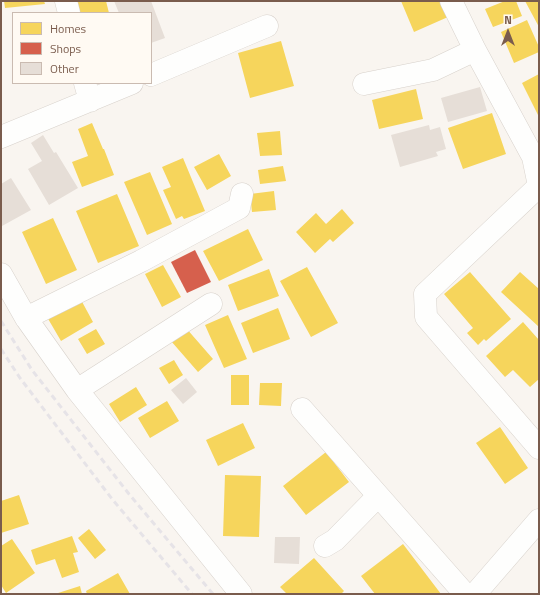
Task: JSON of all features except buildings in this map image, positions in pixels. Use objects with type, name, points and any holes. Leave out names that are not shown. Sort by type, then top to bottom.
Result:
[{"type":"street","points":[[66,1],[69,12]]},
{"type":"street","points":[[451,1],[475,50],[533,157],[539,186],[425,294],[426,317],[539,448]]},
{"type":"street","points":[[152,75],[267,26]]},
{"type":"street","points":[[364,84],[433,70],[475,50]]},
{"type":"street","points":[[1,137],[88,92],[127,84]]},
{"type":"street","points":[[26,318],[140,261],[239,208],[242,194]]},
{"type":"street","points":[[1,274],[26,318],[77,390],[241,594]]},
{"type":"street","points":[[77,390],[211,304]]},
{"type":"street","points":[[302,409],[465,594]]},
{"type":"street","points":[[325,546],[335,540],[378,496]]},
{"type":"street","points":[[476,594],[539,520]]},
{"type":"railway","points":[[1,321],[32,370],[129,494],[213,594]]},
{"type":"railway","points":[[1,349],[20,378],[112,499],[192,594]]}]
